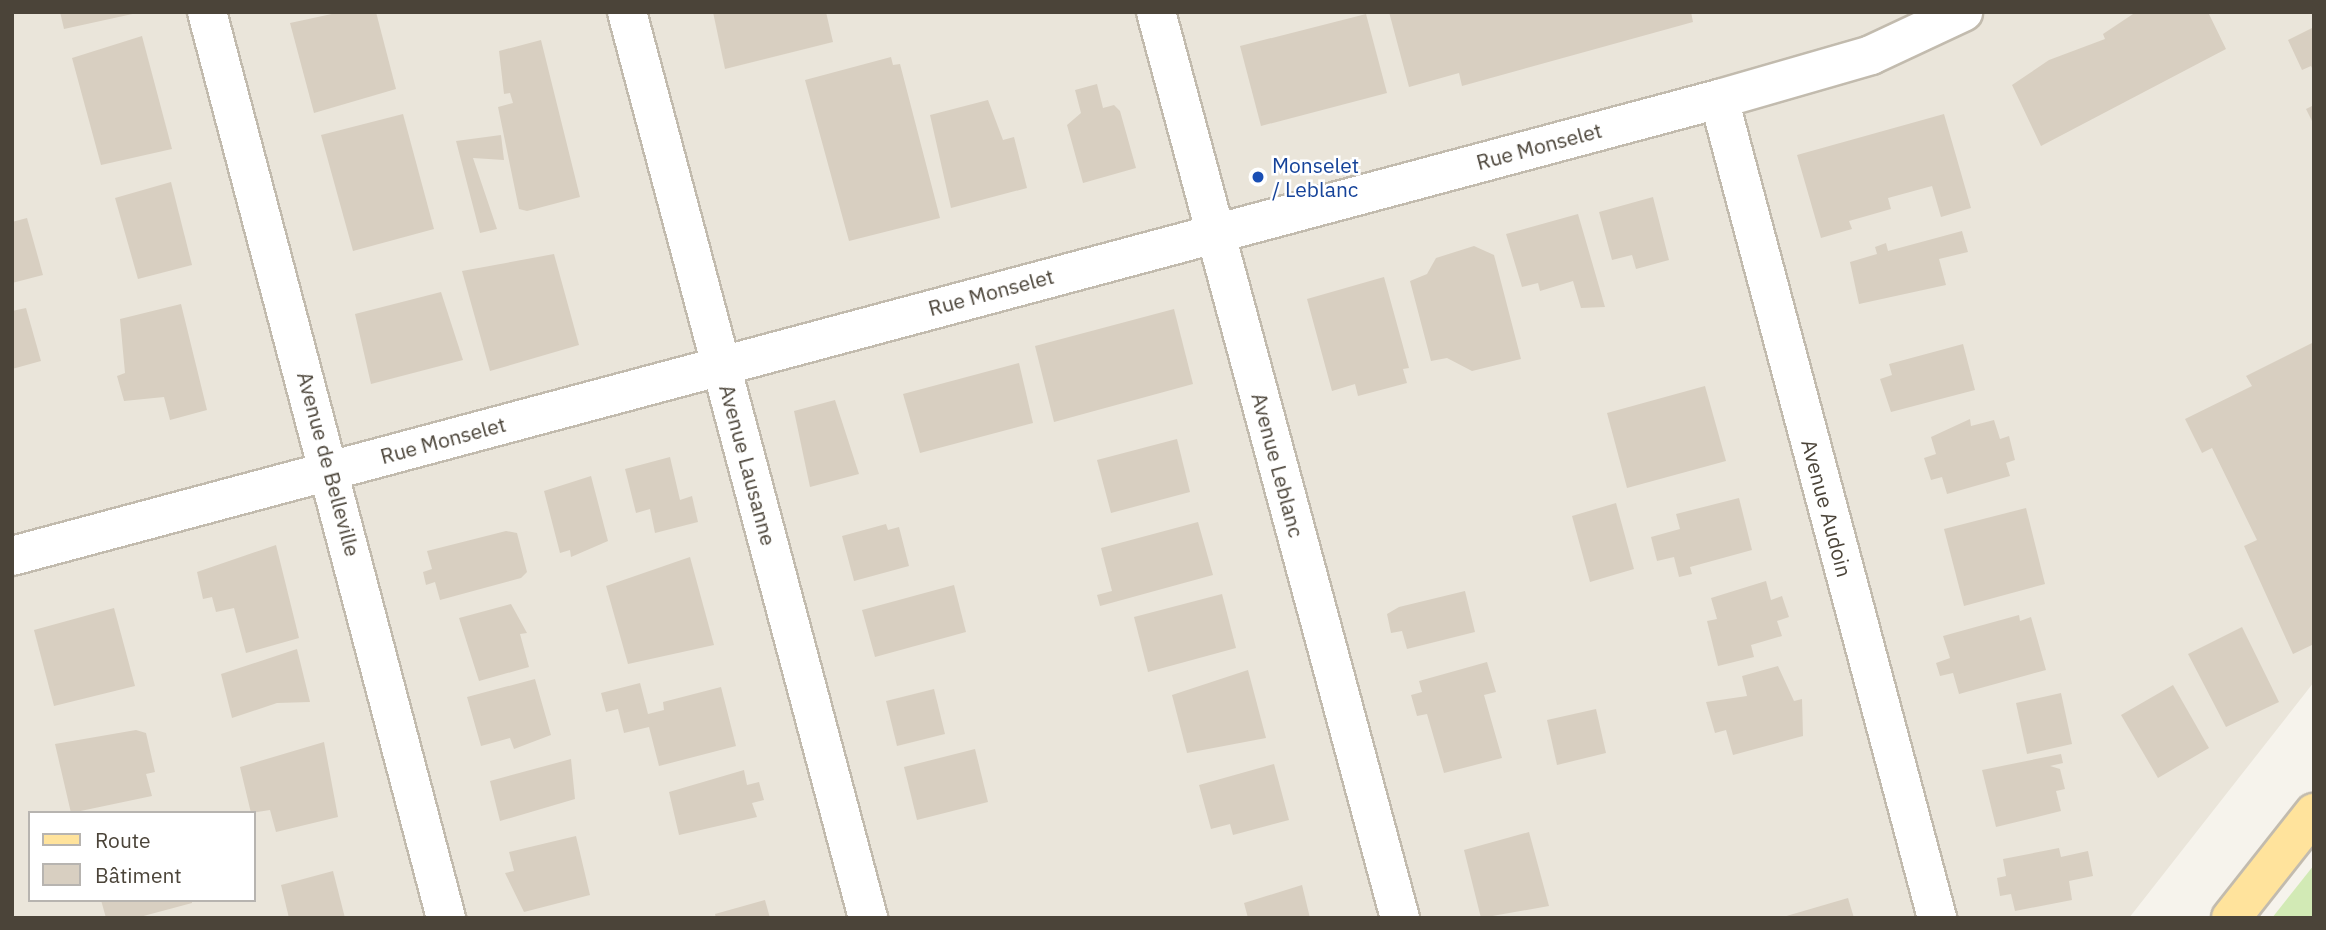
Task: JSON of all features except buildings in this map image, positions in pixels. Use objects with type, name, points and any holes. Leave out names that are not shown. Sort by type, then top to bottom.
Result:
[{"type":"main road","points":[[2231,918],[2314,813]]},
{"type":"street","name":"Avenue de Belleville","points":[[207,12],[331,471],[446,918]]},
{"type":"street","name":"Avenue Lausanne","points":[[627,12],[868,918]]},
{"type":"street","name":"Avenue Leblanc","points":[[1156,12],[1400,918]]},
{"type":"street","name":"Rue Monselet","points":[[12,556],[1718,99],[1871,55],[1963,12]]},
{"type":"street","name":"Avenue Audoin","points":[[1718,99],[1937,918]]},
{"type":"shaded area","points":[[12,12],[2314,12],[2314,682],[2129,918],[12,918]]},
{"type":"green space","points":[[2314,865],[2314,918],[2272,918]]},
{"type":"place","name":"Monselet / Leblanc","points":[[1258,177]]}]
